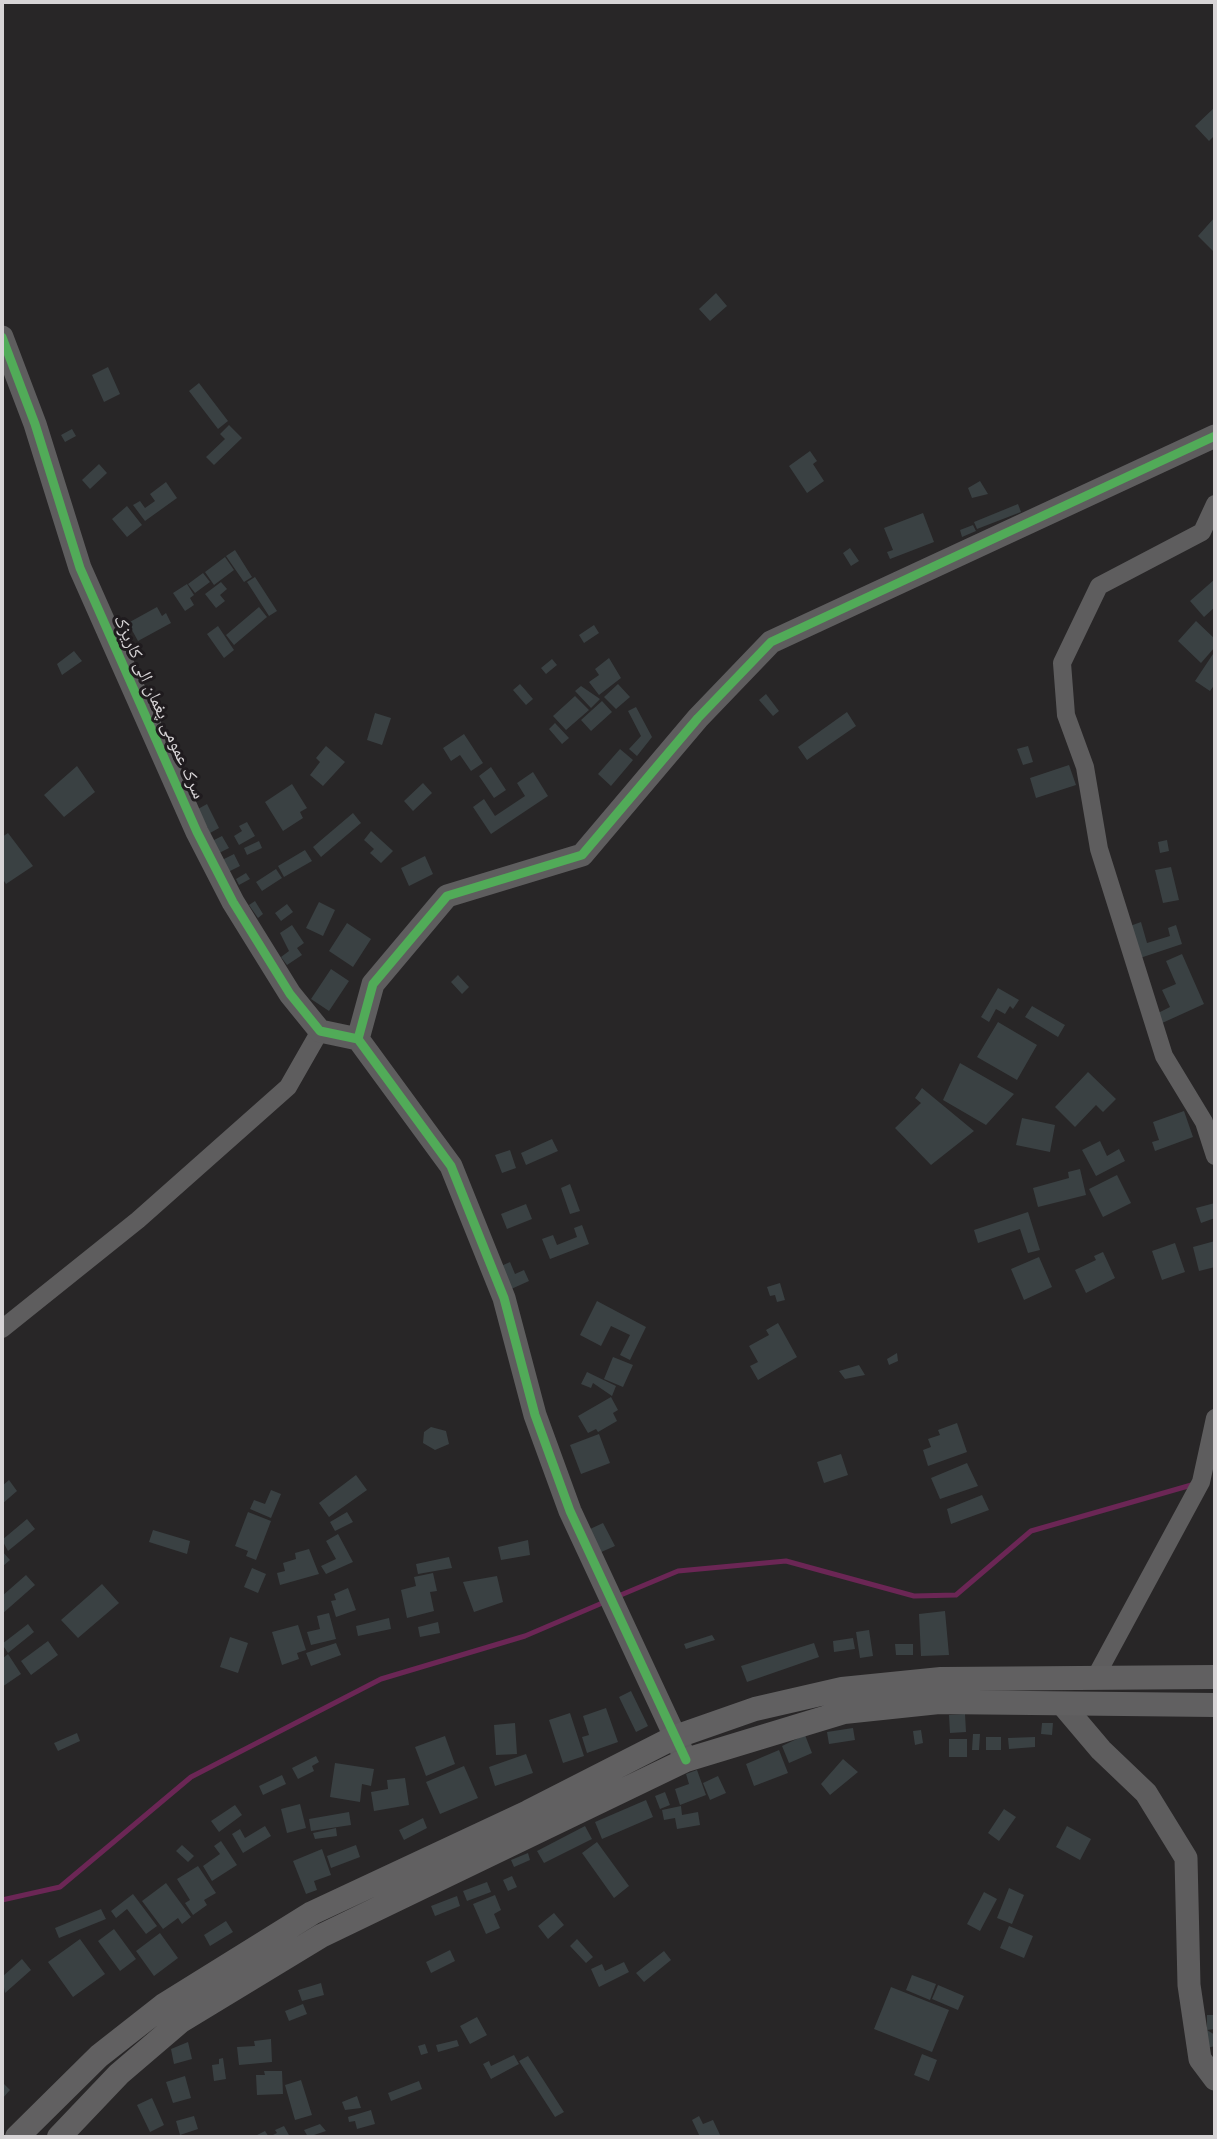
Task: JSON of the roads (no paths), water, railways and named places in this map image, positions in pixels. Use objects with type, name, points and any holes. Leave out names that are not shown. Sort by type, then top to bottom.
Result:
[{"type":"main road","points":[[17,2137],[99,2056],[164,2005],[312,1913],[527,1812],[675,1737],[754,1709],[842,1689],[941,1679],[1215,1677]]},
{"type":"main road","points":[[1062,1678],[1062,1704]]},
{"type":"main road","points":[[59,2137],[118,2074],[181,2021],[321,1936],[686,1760],[844,1712],[939,1702],[1215,1705]]},
{"type":"street","name":"سرک عمومی پغمان الی کاریزک","points":[[2,337],[35,424],[80,568],[197,832],[233,902],[290,994],[320,1031]]},
{"type":"street","points":[[358,1040],[373,984],[447,896],[582,855],[698,718],[771,642],[1215,436]]},
{"type":"street","points":[[1215,504],[1202,532],[1099,586],[1062,663],[1066,715],[1085,766],[1099,849],[1164,1056],[1204,1122],[1215,1156]]},
{"type":"street","points":[[2,1329],[138,1220],[288,1087],[320,1031],[358,1040],[451,1166],[504,1298],[535,1415],[565,1499],[686,1760]]},
{"type":"street","points":[[1096,1676],[1202,1482],[1215,1418]]},
{"type":"street","points":[[1062,1704],[1101,1750],[1146,1793],[1186,1858],[1189,1985],[1200,2059],[1215,2079]]},
{"type":"waterway","points":[[616,1597],[678,1571],[786,1561],[914,1596],[956,1595],[1031,1531],[1195,1484]]},
{"type":"waterway","points":[[2,1900],[60,1887],[191,1777],[381,1679],[525,1636],[607,1601]]}]
